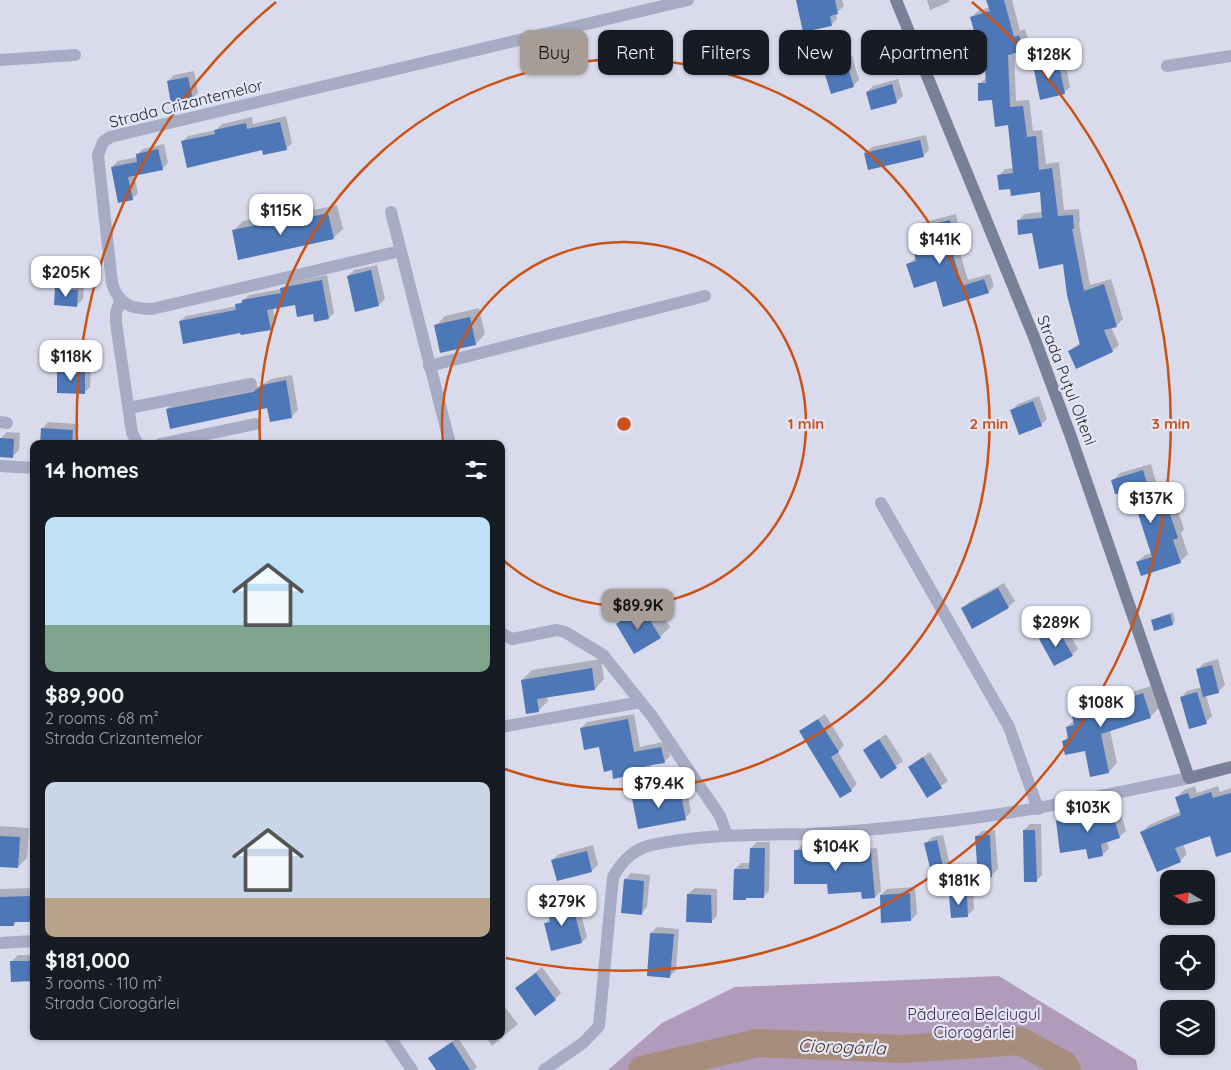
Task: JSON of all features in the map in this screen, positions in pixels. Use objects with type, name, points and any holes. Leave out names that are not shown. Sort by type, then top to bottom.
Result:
[{"type":"street","name":"Strada Crizantemelor","points":[[120,301],[112,283],[98,155],[103,142],[110,137],[688,0]]},
{"type":"street","name":"Strada Puțul Olteni","points":[[896,0],[1034,337],[1071,437],[1189,778]]},
{"type":"street","points":[[0,60],[74,55]]},
{"type":"street","points":[[1167,66],[1231,56]]},
{"type":"street","points":[[391,212],[449,440]]},
{"type":"street","points":[[136,440],[132,434],[116,323],[116,313],[120,301],[139,309],[152,309],[400,251]]},
{"type":"street","points":[[429,366],[705,296]]},
{"type":"street","points":[[129,408],[250,384]]},
{"type":"street","points":[[179,440],[255,424]]},
{"type":"street","points":[[0,466],[30,468]]},
{"type":"street","points":[[882,502],[1009,727],[1038,809]]},
{"type":"street","points":[[505,635],[512,638],[557,630],[565,632],[603,656],[641,702],[720,816],[727,835]]},
{"type":"street","points":[[505,726],[641,702]]},
{"type":"street","points":[[544,1070],[583,1043],[599,1026],[613,877],[622,863],[636,849],[656,844],[727,835],[809,834],[933,823],[1038,809],[1189,778],[1231,767]]},
{"type":"street","points":[[0,943],[30,942]]},
{"type":"street","points":[[393,1040],[412,1070]]},
{"type":"green space","name":"Pădurea Belciugul Ciorogârlei","points":[[999,976],[1136,1060],[1138,1070],[608,1070],[662,1023],[735,987]]},
{"type":"building","points":[[796,0],[835,0],[838,14],[830,16],[832,26],[803,30]]},
{"type":"building","points":[[986,0],[1004,0],[1014,37],[1019,35],[1023,51],[1008,55],[1010,107],[1023,106],[1027,137],[1036,136],[1039,170],[1052,168],[1058,216],[1073,215],[1074,229],[1072,229],[1084,291],[1104,284],[1117,327],[1104,330],[1113,352],[1076,369],[1068,351],[1080,345],[1067,295],[1063,264],[1039,269],[1032,233],[1018,235],[1017,220],[1042,218],[1040,192],[1011,196],[1010,189],[999,190],[997,175],[1013,173],[1008,125],[995,127],[992,100],[978,101],[978,83],[986,83],[987,30],[974,30],[970,17],[990,11]]},
{"type":"building","points":[[1058,60],[1065,94],[1040,100],[1033,65]]},
{"type":"building","points":[[825,75],[850,75],[854,87],[831,94]]},
{"type":"building","points":[[188,77],[193,100],[171,104],[167,81]]},
{"type":"building","points":[[892,84],[897,103],[871,110],[866,92]]},
{"type":"building","points":[[280,122],[287,150],[263,155],[262,150],[187,168],[181,141],[215,134],[214,130],[246,123],[247,129]]},
{"type":"building","points":[[920,140],[924,157],[868,170],[864,153]]},
{"type":"building","points":[[158,149],[163,170],[128,177],[133,200],[118,203],[111,167],[137,162],[136,154]]},
{"type":"building","points":[[328,213],[334,239],[238,260],[232,230],[271,222],[272,226]]},
{"type":"building","points":[[950,220],[953,231],[947,233],[962,286],[984,279],[989,293],[943,307],[936,281],[914,288],[906,264],[916,261],[909,230]]},
{"type":"building","points":[[371,270],[379,306],[355,312],[347,276]]},
{"type":"building","points":[[322,280],[329,319],[314,322],[313,314],[297,317],[295,305],[267,310],[271,330],[241,335],[240,333],[183,344],[179,321],[236,310],[235,304],[242,303],[242,300],[281,293],[280,288]]},
{"type":"building","points":[[55,288],[78,290],[77,307],[54,305]]},
{"type":"building","points":[[470,317],[476,345],[440,353],[434,325]]},
{"type":"building","points":[[57,369],[85,370],[85,394],[57,393]]},
{"type":"building","points":[[286,380],[292,418],[270,422],[267,408],[170,429],[166,409],[253,392],[263,385]]},
{"type":"building","points":[[1033,401],[1042,426],[1019,435],[1010,410]]},
{"type":"building","points":[[41,428],[73,430],[72,440],[40,440]]},
{"type":"building","points":[[0,438],[14,439],[13,458],[0,457]]},
{"type":"building","points":[[1143,470],[1154,506],[1166,502],[1178,538],[1173,540],[1181,563],[1141,576],[1136,562],[1152,557],[1131,492],[1115,494],[1111,480]]},
{"type":"building","points":[[998,588],[1009,608],[972,629],[961,608]]},
{"type":"building","points":[[642,608],[661,638],[634,654],[616,624]]},
{"type":"building","points":[[1170,614],[1173,625],[1154,631],[1151,620]]},
{"type":"building","points":[[1058,629],[1073,656],[1054,666],[1039,639]]},
{"type":"building","points":[[1212,665],[1219,693],[1203,697],[1196,669]]},
{"type":"building","points":[[592,668],[595,690],[537,699],[539,712],[526,714],[521,680]]},
{"type":"building","points":[[1197,692],[1207,724],[1189,729],[1180,697]]},
{"type":"building","points":[[1143,693],[1151,718],[1101,734],[1109,773],[1090,777],[1085,751],[1065,755],[1062,741],[1068,739],[1066,727],[1074,725],[1068,698],[1081,696],[1083,707],[1094,704],[1095,709]]},
{"type":"building","points":[[628,719],[634,752],[661,747],[665,763],[645,766],[646,772],[613,779],[612,770],[604,772],[599,747],[584,750],[580,728]]},
{"type":"building","points":[[818,719],[839,752],[831,757],[852,791],[840,798],[799,731]]},
{"type":"building","points":[[879,739],[897,768],[881,779],[863,750]]},
{"type":"building","points":[[923,757],[942,788],[927,798],[908,767]]},
{"type":"building","points":[[680,789],[686,820],[638,829],[632,798]]},
{"type":"building","points":[[1211,792],[1213,798],[1231,793],[1231,852],[1216,857],[1210,836],[1175,848],[1181,862],[1157,872],[1140,832],[1181,815],[1175,797],[1188,793],[1190,799]]},
{"type":"building","points":[[1110,806],[1120,838],[1101,844],[1103,856],[1088,859],[1086,849],[1060,853],[1056,821],[1098,815],[1096,811]]},
{"type":"building","points":[[1023,830],[1035,830],[1037,882],[1024,882]]},
{"type":"building","points":[[990,835],[992,877],[978,878],[975,836]]},
{"type":"building","points":[[0,836],[20,837],[18,868],[0,867]]},
{"type":"building","points":[[937,840],[944,871],[948,870],[951,885],[935,889],[924,843]]},
{"type":"building","points":[[750,848],[765,848],[764,898],[733,900],[734,869],[749,869]]},
{"type":"building","points":[[794,850],[814,850],[814,854],[843,852],[843,856],[871,853],[875,898],[862,899],[861,892],[828,894],[827,884],[794,884]]},
{"type":"building","points":[[587,851],[592,872],[557,881],[551,860]]},
{"type":"building","points":[[624,879],[644,881],[642,915],[621,913]]},
{"type":"building","points":[[910,893],[911,921],[881,923],[880,895]]},
{"type":"building","points":[[687,894],[711,895],[712,923],[686,922]]},
{"type":"building","points":[[967,894],[968,917],[951,918],[949,895]]},
{"type":"building","points":[[30,896],[30,922],[14,922],[14,926],[0,926],[0,897]]},
{"type":"building","points":[[563,899],[565,908],[573,906],[582,943],[551,951],[544,923],[550,922],[548,912],[554,911],[552,901]]},
{"type":"building","points":[[650,933],[674,934],[670,978],[647,976]]},
{"type":"building","points":[[10,961],[30,961],[30,981],[11,982]]},
{"type":"building","points":[[536,973],[556,1000],[535,1016],[515,988]]},
{"type":"building","points":[[452,1042],[470,1070],[436,1070],[428,1058]]},
{"type":"waterway","name":"Ciorogârla","points":[[642,1070],[758,1043],[902,1049],[1020,1041],[1064,1065],[1067,1070]]}]
